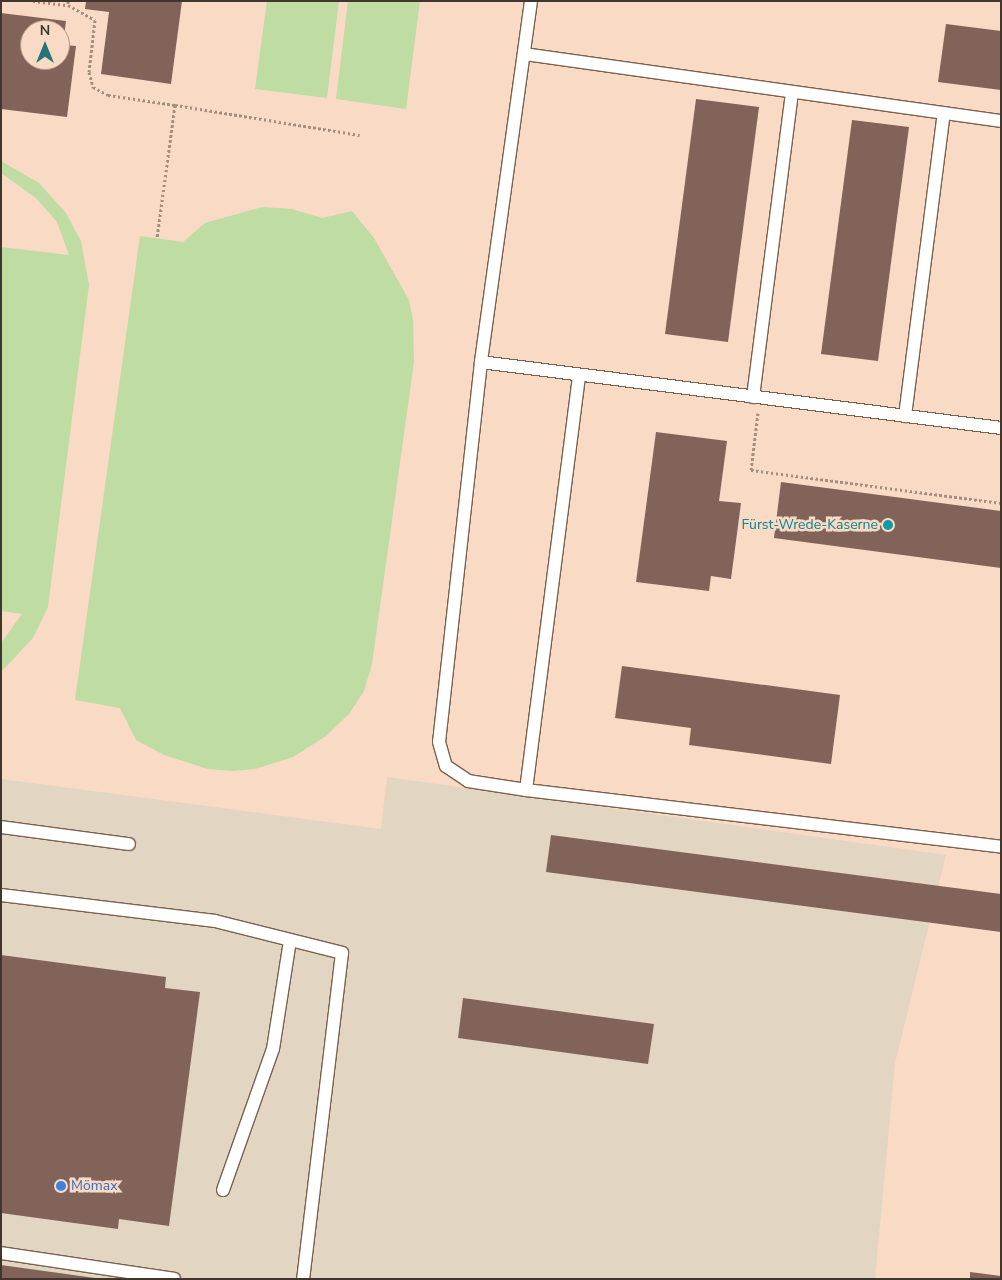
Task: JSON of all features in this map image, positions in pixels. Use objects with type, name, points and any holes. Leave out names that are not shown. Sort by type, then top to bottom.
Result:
[{"type":"lane","points":[[531,1],[481,362],[438,742],[446,766],[468,782],[1001,847]]},
{"type":"lane","points":[[524,54],[1001,121]]},
{"type":"lane","points":[[757,397],[792,92]]},
{"type":"lane","points":[[905,416],[944,113]]},
{"type":"lane","points":[[481,362],[579,376],[1001,428]]},
{"type":"lane","points":[[526,790],[579,376]]},
{"type":"lane","points":[[1,828],[129,844]]},
{"type":"lane","points":[[1,896],[215,921],[342,953],[303,1279]]},
{"type":"lane","points":[[222,1190],[273,1048],[290,940]]},
{"type":"lane","points":[[1,1253],[174,1279]]},
{"type":"path","points":[[33,1],[68,3],[95,20],[89,72],[93,87],[108,95],[360,135]]},
{"type":"path","points":[[158,238],[175,105]]},
{"type":"path","points":[[757,397],[751,470],[1001,503]]},
{"type":"shaded area","points":[[387,777],[946,855],[895,1063],[875,1279],[1,1279],[1,779],[381,829]]},
{"type":"green space","points":[[267,1],[339,1],[327,98],[255,89]]},
{"type":"green space","points":[[348,1],[420,1],[406,109],[336,99]]},
{"type":"green space","points":[[1,161],[39,183],[66,213],[81,241],[89,285],[48,607],[33,638],[1,672],[1,643],[22,614],[1,611],[1,247],[69,255],[57,222],[36,198],[1,173]]},
{"type":"green space","points":[[262,207],[292,209],[322,218],[352,211],[374,238],[409,300],[413,320],[414,362],[372,664],[364,691],[349,714],[326,736],[293,757],[255,769],[233,771],[208,769],[164,755],[136,740],[120,708],[75,700],[140,236],[183,242],[205,223]]},
{"type":"building","points":[[86,1],[182,1],[171,84],[101,74],[109,12],[85,9]]},
{"type":"building","points":[[1,13],[58,20],[20,20],[20,70],[70,70],[70,46],[76,46],[67,117],[1,109]]},
{"type":"building","points":[[946,24],[1001,31],[1001,90],[938,82]]},
{"type":"building","points":[[696,99],[759,107],[728,342],[665,334]]},
{"type":"building","points":[[852,120],[909,127],[878,361],[821,354]]},
{"type":"building","points":[[656,432],[727,441],[719,501],[741,503],[731,579],[711,576],[709,591],[636,582]]},
{"type":"building","name":"Fürst-Wrede-Kaserne","points":[[781,482],[1001,511],[1001,568],[774,538]]},
{"type":"building","points":[[622,666],[840,695],[831,764],[689,745],[691,728],[615,718]]},
{"type":"building","points":[[551,835],[1001,894],[1001,932],[546,872]]},
{"type":"building","points":[[1,955],[166,977],[165,988],[200,992],[169,1226],[119,1219],[118,1229],[1,1213]]},
{"type":"building","points":[[463,998],[654,1024],[648,1064],[458,1038]]},
{"type":"building","points":[[1,1265],[95,1278],[95,1279],[1,1279]]},
{"type":"building","points":[[970,1272],[1001,1276],[1001,1279],[970,1279]]},
{"type":"place","name":"Fürst-Wrede-Kaserne","points":[[888,525]]},
{"type":"place","name":"Mömax","points":[[61,1186]]}]
